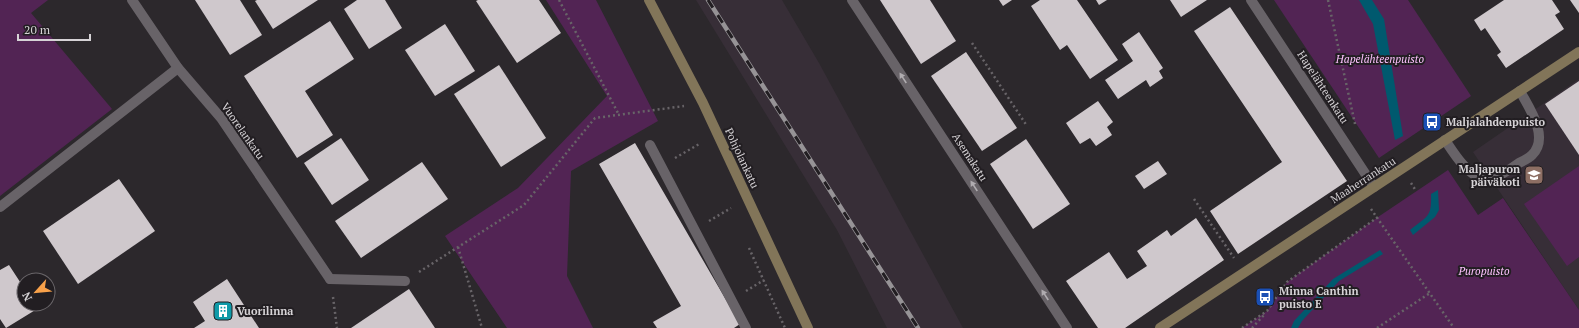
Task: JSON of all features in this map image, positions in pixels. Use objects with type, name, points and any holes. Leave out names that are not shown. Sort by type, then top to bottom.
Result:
[{"type":"main road","name":"Pohjolankatu","points":[[649,0],[703,103],[808,328]]},
{"type":"main road","name":"Maaherrankatu","points":[[1160,328],[1579,52]]},
{"type":"street","name":"Vuorelankatu","points":[[132,0],[178,68],[221,118],[330,279]]},
{"type":"street","name":"Asemakatu","points":[[852,0],[1067,328]]},
{"type":"street","name":"Hapelähteenkatu","points":[[1252,0],[1374,187]]},
{"type":"street","points":[[0,207],[178,68]]},
{"type":"street","points":[[1445,140],[1463,167],[1475,176],[1486,181],[1499,177],[1533,154],[1538,142],[1539,132],[1535,120],[1520,91]]},
{"type":"street","points":[[650,145],[746,328]]},
{"type":"street","points":[[330,279],[405,281]]},
{"type":"path","points":[[559,0],[619,115]]},
{"type":"path","points":[[1328,0],[1355,125]]},
{"type":"path","points":[[972,43],[1027,126]]},
{"type":"path","points":[[405,281],[524,205],[595,118],[684,106]]},
{"type":"path","points":[[662,166],[701,143]]},
{"type":"path","points":[[1194,199],[1235,259]]},
{"type":"path","points":[[695,229],[731,208]]},
{"type":"path","points":[[1252,328],[1267,312],[1287,282],[1378,217],[1454,328]]},
{"type":"path","points":[[458,247],[482,328]]},
{"type":"path","points":[[330,279],[338,328]]},
{"type":"path","points":[[731,300],[764,280]]},
{"type":"path","points":[[1377,328],[1430,293]]},
{"type":"path","points":[[1242,328],[1267,312]]},
{"type":"shaded area","points":[[696,0],[782,0],[819,63],[963,328],[887,328],[837,230]]},
{"type":"shaded area","name":"Maljapuron päiväkoti","points":[[1579,79],[1579,310],[1473,152]]},
{"type":"green space","points":[[0,0],[48,0],[31,13],[112,109],[0,196]]},
{"type":"green space","points":[[546,0],[596,0],[658,121],[571,171],[567,276],[593,328],[507,328],[445,236],[518,188],[607,96]]},
{"type":"green space","name":"Hapelähteenpuisto","points":[[1274,0],[1408,0],[1471,96],[1379,158]]},
{"type":"green space","points":[[1579,166],[1579,257],[1567,266],[1524,204]]},
{"type":"green space","name":"Puropuisto","points":[[1448,170],[1478,215],[1503,198],[1579,310],[1579,328],[1242,328],[1267,311],[1287,282],[1378,217]]},
{"type":"water","points":[[1359,0],[1372,0],[1384,19],[1403,136],[1395,140],[1373,24]]},
{"type":"water","points":[[1438,190],[1439,210],[1435,217],[1413,235],[1410,230],[1427,216],[1431,208],[1431,194]]},
{"type":"water","points":[[1380,250],[1383,254],[1339,281],[1302,321],[1298,328],[1291,328],[1294,321],[1333,279]]},
{"type":"building","points":[[195,0],[240,0],[262,35],[230,55]]},
{"type":"building","points":[[318,0],[273,29],[255,1]]},
{"type":"building","points":[[357,0],[385,0],[402,28],[369,49],[344,9]]},
{"type":"building","points":[[539,0],[561,33],[517,63],[476,1]]},
{"type":"building","points":[[880,0],[930,0],[956,41],[921,64]]},
{"type":"building","points":[[999,0],[1012,0],[1003,6]]},
{"type":"building","points":[[1040,0],[1077,0],[1118,60],[1090,79],[1067,45],[1060,50],[1031,6]]},
{"type":"building","points":[[1096,0],[1107,0],[1099,5]]},
{"type":"building","points":[[1170,0],[1207,0],[1181,17]]},
{"type":"building","points":[[1504,0],[1552,0],[1560,12],[1555,15],[1564,29],[1506,68],[1497,55],[1501,52],[1485,28],[1481,31],[1474,20]]},
{"type":"building","points":[[1570,0],[1579,0],[1579,13]]},
{"type":"building","points":[[1230,7],[1347,181],[1238,254],[1210,211],[1282,162],[1194,31]]},
{"type":"building","points":[[330,21],[354,59],[305,91],[333,135],[297,158],[244,76]]},
{"type":"building","points":[[445,24],[475,71],[435,96],[405,50]]},
{"type":"building","points":[[1139,32],[1163,68],[1159,71],[1163,78],[1150,87],[1146,80],[1118,99],[1105,80],[1133,61],[1122,44]]},
{"type":"building","points":[[966,52],[1017,128],[982,151],[931,76]]},
{"type":"building","points":[[499,65],[546,138],[501,167],[454,94]]},
{"type":"building","points":[[1579,81],[1579,155],[1545,104]]},
{"type":"building","points":[[1098,101],[1113,122],[1107,127],[1112,135],[1096,146],[1090,138],[1080,144],[1066,123]]},
{"type":"building","points":[[341,138],[369,180],[332,205],[304,163]]},
{"type":"building","points":[[1026,139],[1070,204],[1033,229],[990,164]]},
{"type":"building","points":[[635,143],[740,324],[734,328],[657,328],[653,322],[681,306],[599,164]]},
{"type":"building","points":[[1158,161],[1167,174],[1144,189],[1135,176]]},
{"type":"building","points":[[422,162],[448,199],[361,258],[335,221]]},
{"type":"building","points":[[119,179],[155,231],[78,284],[43,231]]},
{"type":"building","points":[[1196,218],[1224,260],[1125,328],[1098,328],[1066,281],[1109,252],[1127,279],[1147,266],[1137,251],[1167,230],[1171,236]]},
{"type":"building","points":[[9,265],[16,276],[16,312],[32,312],[6,328],[0,319],[0,270]]},
{"type":"building","name":"Vuorilinna","points":[[227,279],[259,328],[194,328],[205,321],[193,302]]},
{"type":"building","points":[[409,289],[435,328],[351,328]]},
{"type":"railway","points":[[708,0],[918,328]]},
{"type":"place","name":"Maljalahdenpuisto","points":[[1432,122]]},
{"type":"place","name":"Maljapuron päiväkoti","points":[[1534,175]]},
{"type":"place","name":"Minna Canthin puisto E","points":[[1265,297]]},
{"type":"place","name":"Vuorilinna","points":[[223,311]]}]
